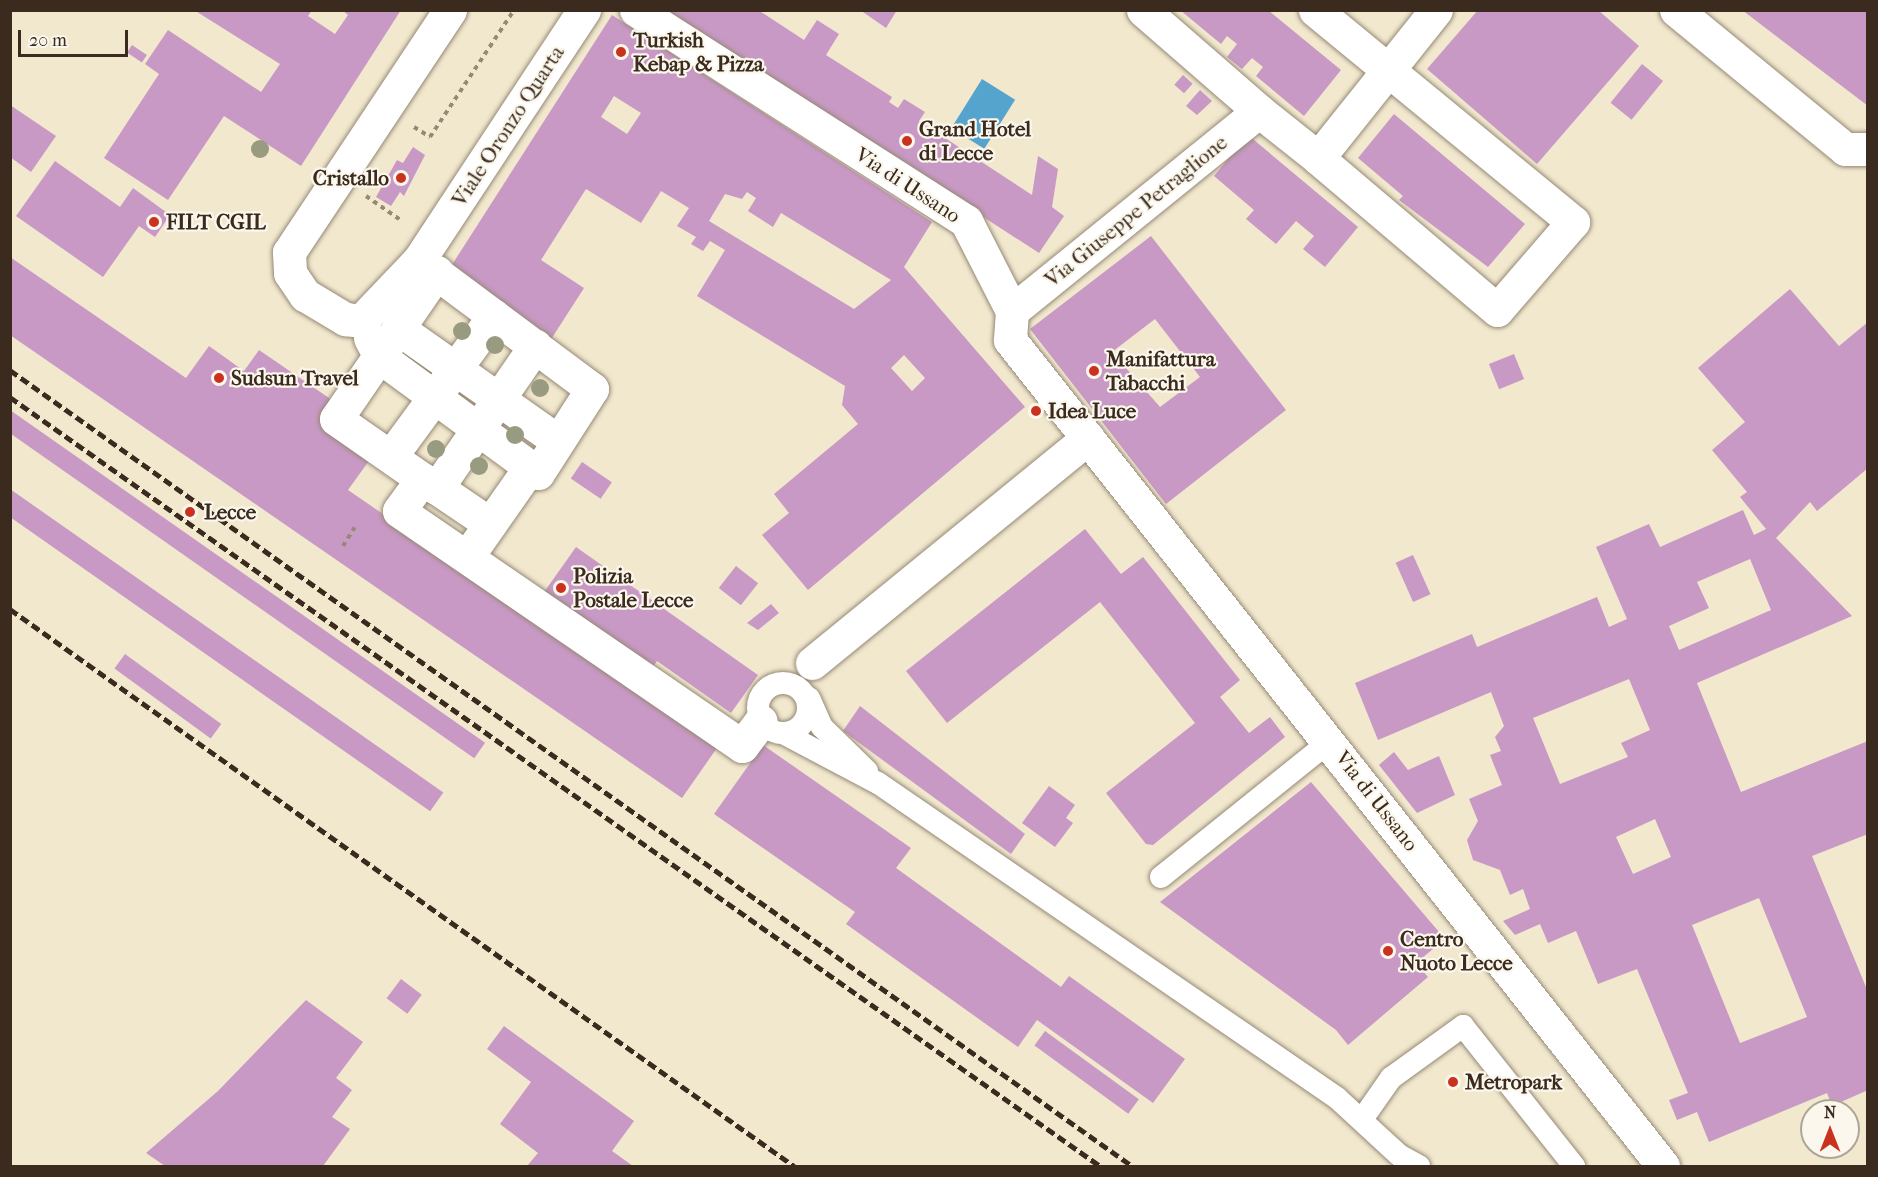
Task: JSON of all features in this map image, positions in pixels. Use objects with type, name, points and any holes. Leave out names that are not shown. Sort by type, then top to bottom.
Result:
[{"type":"street","points":[[361,321],[345,319],[305,295],[290,273],[289,252],[352,181],[450,10]]},
{"type":"street","name":"Viale Oronzo Quarta","points":[[425,250],[584,10]]},
{"type":"street","name":"Via di Ussano","points":[[636,10],[966,221],[1012,311],[1010,340],[1330,741],[1664,1167]]},
{"type":"street","points":[[1143,10],[1259,111],[1497,310],[1573,222],[1315,10]]},
{"type":"street","points":[[1676,10],[1845,148],[1868,148]]},
{"type":"street","points":[[1318,158],[1389,69],[1426,14]]},
{"type":"street","name":"Via Giuseppe Petraglione","points":[[1012,311],[1259,111]]},
{"type":"street","points":[[361,321],[425,250]]},
{"type":"street","points":[[361,321],[380,357],[538,473],[592,389],[494,316],[425,250]]},
{"type":"street","points":[[425,250],[399,329],[336,419],[490,524]]},
{"type":"street","points":[[391,456],[494,316]]},
{"type":"street","points":[[399,329],[558,441]]},
{"type":"street","points":[[535,346],[478,429],[430,483],[399,511],[742,746],[772,727]]},
{"type":"street","points":[[812,663],[1088,438]]},
{"type":"street","points":[[467,557],[530,467]]},
{"type":"lane","points":[[812,663],[760,696],[772,727],[878,783],[1363,1118],[1399,1155],[1419,1167]]},
{"type":"lane","points":[[772,727],[801,724],[808,707],[812,663]]},
{"type":"lane","points":[[782,682],[795,685],[808,707],[878,783]]},
{"type":"lane","points":[[1161,877],[1330,741]]},
{"type":"lane","points":[[1363,1118],[1391,1077],[1463,1026],[1574,1167]]},
{"type":"path","points":[[407,122],[430,137],[514,10]]},
{"type":"path","points":[[352,181],[360,192],[425,250]]},
{"type":"path","points":[[343,546],[355,527]]},
{"type":"water","points":[[982,79],[1015,100],[984,149],[951,128]]},
{"type":"building","points":[[194,10],[312,10],[308,16],[335,34],[348,15],[342,10],[401,10],[301,166],[224,116],[168,200],[104,158],[159,74],[145,64],[168,30],[261,92],[280,64]]},
{"type":"building","name":"Grand Hotel di Lecce","points":[[664,10],[758,10],[804,40],[817,20],[839,34],[826,55],[892,97],[889,102],[898,108],[904,99],[925,112],[919,121],[1032,195],[1038,156],[1058,169],[1052,207],[1064,216],[1039,253]]},
{"type":"building","points":[[860,10],[897,10],[886,28]]},
{"type":"building","points":[[1180,10],[1268,10],[1341,70],[1304,116],[1256,76],[1263,67],[1252,58],[1242,69],[1227,57],[1237,44],[1227,36],[1221,44]]},
{"type":"building","points":[[1478,10],[1598,10],[1639,46],[1537,164],[1427,69]]},
{"type":"building","points":[[1742,10],[1868,10],[1868,106]]},
{"type":"building","points":[[612,15],[932,222],[904,267],[1025,407],[808,590],[762,535],[789,513],[774,494],[858,424],[842,405],[845,386],[697,296],[725,250],[710,241],[703,251],[691,244],[696,237],[677,226],[689,208],[661,191],[641,223],[586,189],[541,260],[584,288],[548,344],[448,271]],"holes":[[[614,96],[641,113],[627,134],[601,117]],[[747,192],[756,198],[748,211],[773,227],[781,213],[891,280],[854,309],[709,221],[725,194],[742,199]],[[904,355],[925,378],[912,391],[891,368]]]},
{"type":"building","points":[[132,45],[147,55],[142,63],[127,52]]},
{"type":"building","points":[[1642,64],[1663,81],[1632,120],[1611,103]]},
{"type":"building","points":[[1183,75],[1193,84],[1184,93],[1174,85]]},
{"type":"building","points":[[1200,90],[1212,101],[1197,115],[1186,106]]},
{"type":"building","points":[[10,105],[56,136],[31,172],[10,157]]},
{"type":"building","points":[[1394,114],[1525,224],[1488,267],[1399,200],[1403,196],[1358,158]]},
{"type":"building","points":[[1248,135],[1358,227],[1325,267],[1303,249],[1314,236],[1296,221],[1276,244],[1246,219],[1254,210],[1214,176]]},
{"type":"building","name":"Cristallo","points":[[413,147],[425,155],[404,196],[400,192],[391,206],[376,197],[397,160],[403,163]]},
{"type":"building","points":[[55,161],[120,207],[133,188],[170,215],[155,237],[139,226],[103,277],[16,216]]},
{"type":"building","name":"Manifattura Tabacchi","points":[[1151,236],[1286,410],[1166,504],[1030,329]],"holes":[[[1155,319],[1200,377],[1160,407],[1112,352]]]},
{"type":"building","name":"Lecce","points":[[10,257],[186,378],[209,346],[244,371],[259,350],[348,411],[371,458],[348,490],[719,745],[682,798],[10,335]]},
{"type":"building","points":[[1790,289],[1839,346],[1868,322],[1868,468],[1817,511],[1810,502],[1776,538],[1852,616],[1697,683],[1741,792],[1868,741],[1868,834],[1812,856],[1868,992],[1868,1090],[1848,1099],[1829,1099],[1827,1093],[1813,1099],[1800,1099],[1800,1104],[1709,1142],[1697,1112],[1677,1120],[1669,1100],[1688,1093],[1637,969],[1598,984],[1576,931],[1548,943],[1540,924],[1515,935],[1503,921],[1530,909],[1523,889],[1510,895],[1500,870],[1473,860],[1467,840],[1478,821],[1469,799],[1502,785],[1490,755],[1501,751],[1495,737],[1504,726],[1491,692],[1378,740],[1355,683],[1472,634],[1477,647],[1597,597],[1609,627],[1627,619],[1596,547],[1649,524],[1660,547],[1743,510],[1754,535],[1766,529],[1740,497],[1747,492],[1712,450],[1745,422],[1698,368]],"holes":[[[1750,559],[1771,610],[1679,650],[1669,626],[1709,608],[1697,582]],[[1629,679],[1650,730],[1621,743],[1628,757],[1560,784],[1533,718]],[[1655,819],[1671,857],[1633,874],[1616,837]],[[1759,898],[1807,1017],[1740,1043],[1692,925]]]},
{"type":"building","points":[[1514,354],[1524,379],[1499,389],[1489,364]]},
{"type":"building","points":[[10,410],[485,743],[474,758],[10,433]]},
{"type":"building","points":[[582,462],[612,482],[601,499],[571,479]]},
{"type":"building","points":[[10,489],[443,792],[430,811],[10,517]]},
{"type":"building","points":[[1085,529],[1121,574],[1143,557],[1240,680],[1220,697],[1249,733],[1270,717],[1285,737],[1153,845],[1146,844],[1106,793],[1195,723],[1100,602],[947,723],[906,671]]},
{"type":"building","points":[[576,547],[758,675],[731,713],[657,661],[650,671],[542,595]]},
{"type":"building","points":[[1413,555],[1430,594],[1413,602],[1396,563]]},
{"type":"building","points":[[736,566],[758,583],[741,605],[719,588]]},
{"type":"building","points":[[771,604],[779,613],[758,630],[747,623]]},
{"type":"building","points":[[125,654],[221,724],[211,739],[114,669]]},
{"type":"building","points":[[860,706],[1025,834],[1011,854],[843,731]]},
{"type":"building","points":[[763,745],[911,848],[896,868],[1061,987],[1069,976],[1185,1059],[1153,1103],[1037,1020],[1018,1047],[846,924],[855,912],[714,814]]},
{"type":"building","points":[[1394,752],[1408,770],[1439,756],[1455,795],[1417,813],[1379,765]]},
{"type":"building","points":[[1311,782],[1445,939],[1416,963],[1428,977],[1348,1045],[1336,1030],[1160,902]]},
{"type":"building","points":[[1049,786],[1075,805],[1066,818],[1073,823],[1055,847],[1022,823]]},
{"type":"building","points":[[401,979],[422,995],[407,1014],[387,998]]},
{"type":"building","points":[[306,1000],[363,1042],[336,1078],[352,1090],[332,1117],[350,1129],[323,1166],[165,1166],[146,1153],[218,1091]]},
{"type":"building","points":[[504,1026],[634,1121],[612,1151],[633,1166],[527,1166],[538,1153],[500,1124],[531,1082],[487,1049]]},
{"type":"building","points":[[1045,1031],[1139,1099],[1128,1114],[1034,1046]]},
{"type":"railway","points":[[10,370],[1132,1166]]},
{"type":"railway","points":[[10,397],[1100,1166]]},
{"type":"railway","points":[[10,609],[794,1166]]},
{"type":"place","name":"Turkish Kebap & Pizza","points":[[621,52]]},
{"type":"place","name":"Grand Hotel di Lecce","points":[[907,141]]},
{"type":"place","name":"Cristallo","points":[[401,178]]},
{"type":"place","name":"FILT CGIL","points":[[154,222]]},
{"type":"place","name":"Manifattura Tabacchi","points":[[1094,371]]},
{"type":"place","name":"Sudsun Travel","points":[[219,378]]},
{"type":"place","name":"Idea Luce","points":[[1036,411]]},
{"type":"place","name":"Lecce","points":[[190,512]]},
{"type":"place","name":"Polizia Postale Lecce","points":[[561,588]]},
{"type":"place","name":"Centro Nuoto Lecce","points":[[1388,951]]},
{"type":"place","name":"Metropark","points":[[1453,1082]]}]
